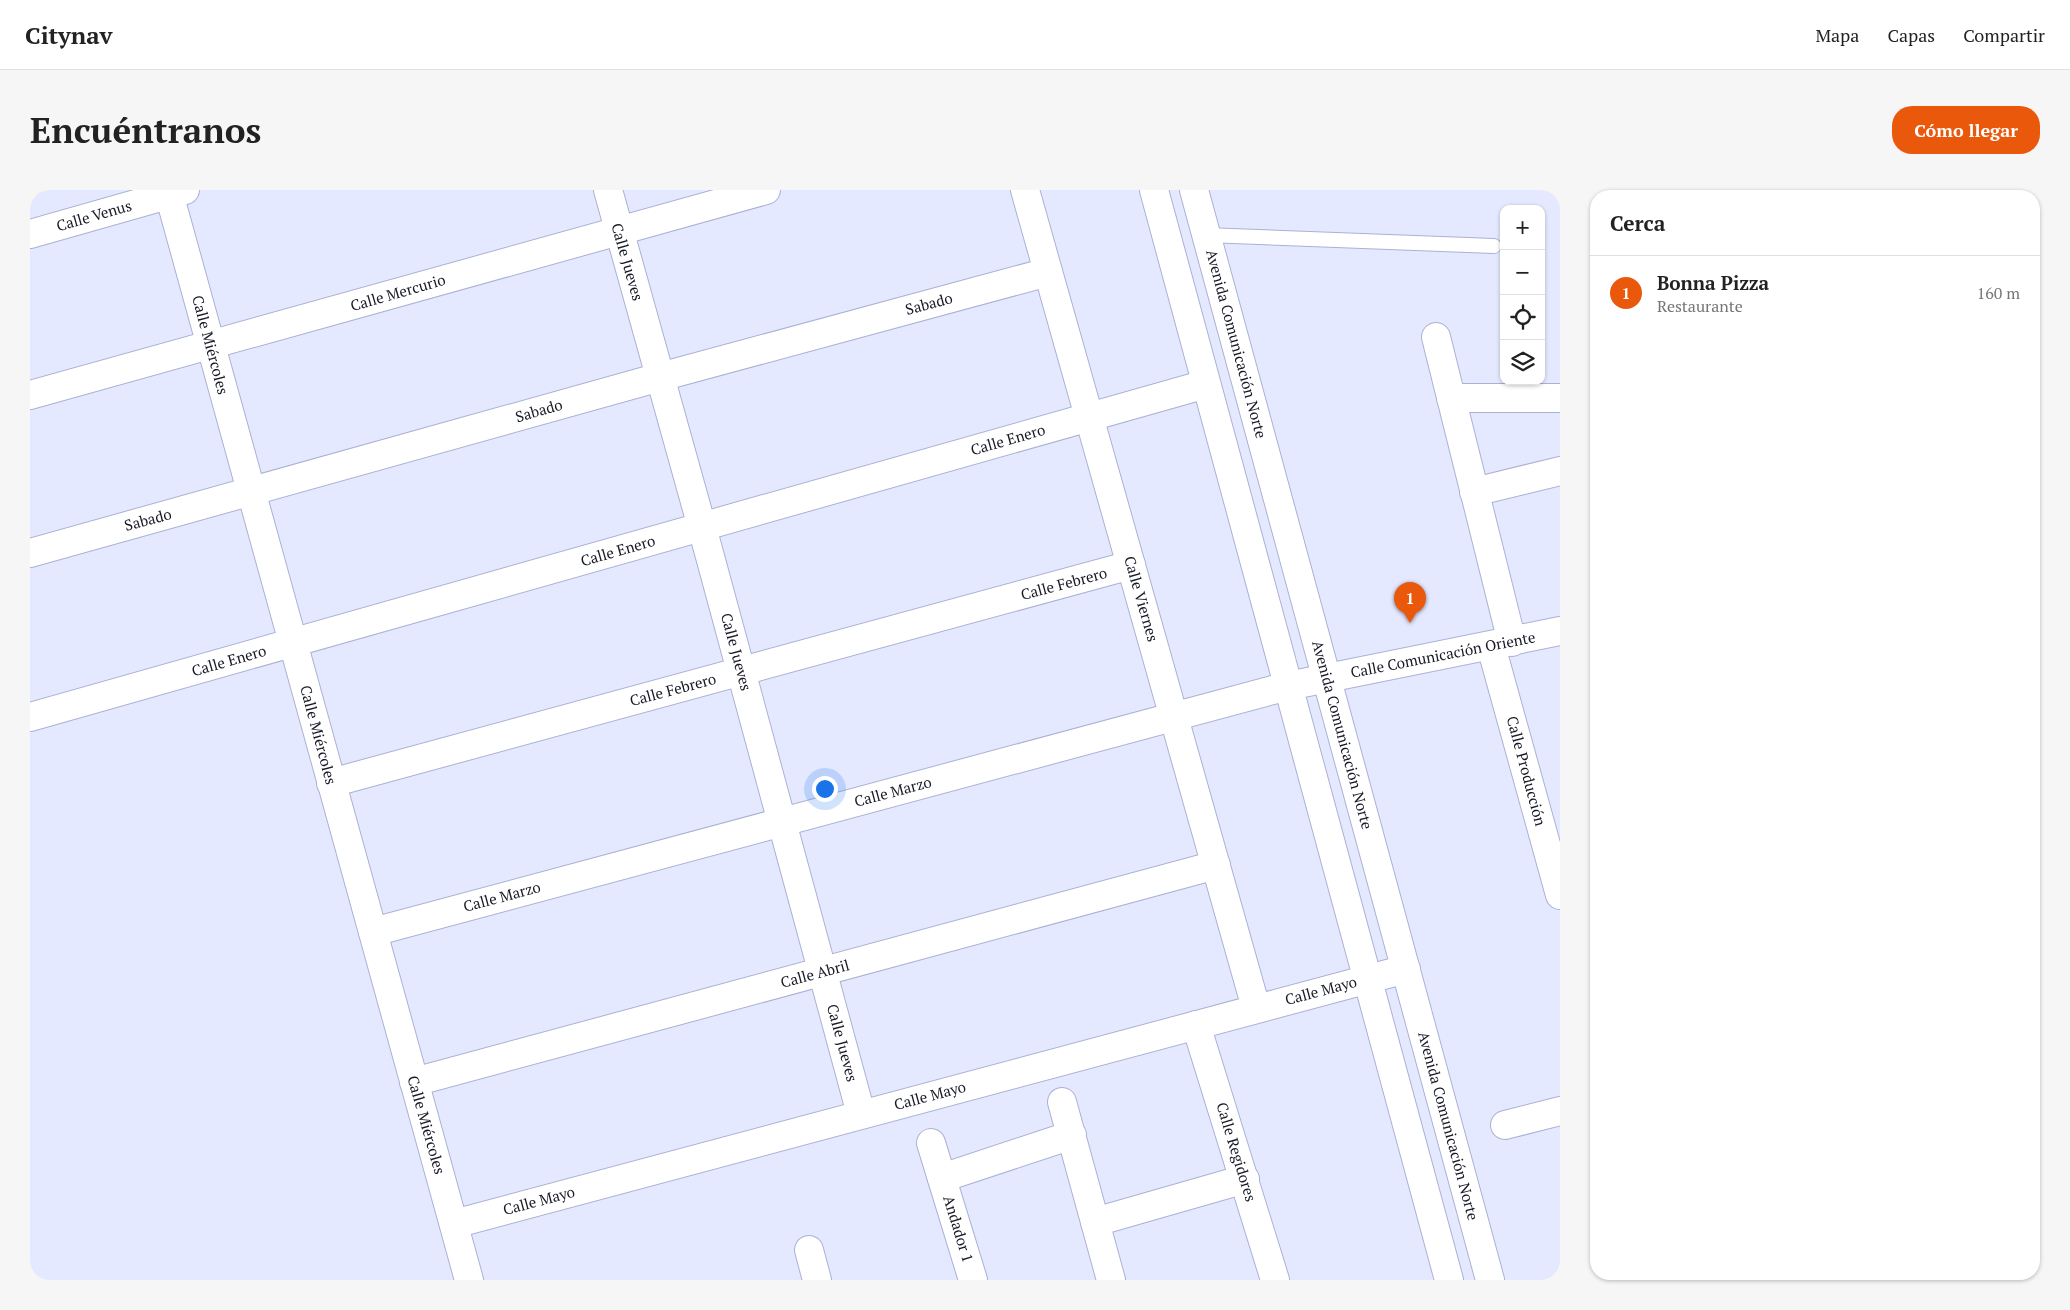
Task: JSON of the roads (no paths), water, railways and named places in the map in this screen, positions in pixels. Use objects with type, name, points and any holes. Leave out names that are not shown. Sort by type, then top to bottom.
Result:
[{"type":"street","name":"Calle Jueves","points":[[608,190],[702,527],[861,1114]]},
{"type":"street","name":"Calle Mercurio","points":[[30,395],[766,190]]},
{"type":"street","name":"Calle Viernes","points":[[1025,190],[1256,1008]]},
{"type":"street","points":[[1154,190],[1449,1280]]},
{"type":"street","name":"Avenida Comunicación Norte","points":[[1194,190],[1490,1280]]},
{"type":"street","name":"Calle Venus","points":[[30,234],[174,192]]},
{"type":"street","name":"Calle Miércoles","points":[[174,192],[209,345],[469,1280]]},
{"type":"street","name":"Sabado","points":[[30,553],[660,377],[1048,272]]},
{"type":"street","name":"Calle Producción","points":[[1436,337],[1474,492],[1501,644],[1558,884]]},
{"type":"street","name":"Calle Enero","points":[[30,717],[1206,384]]},
{"type":"street","points":[[1451,398],[1560,398]]},
{"type":"street","points":[[1474,492],[1560,471]]},
{"type":"street","name":"Calle Febrero","points":[[332,783],[1131,565]]},
{"type":"street","name":"Calle Comunicación Oriente","points":[[1326,678],[1560,631]]},
{"type":"street","name":"Calle Marzo","points":[[373,932],[1173,716],[1326,678]]},
{"type":"street","name":"Calle Abril","points":[[414,1082],[1216,865]]},
{"type":"street","name":"Calle Mayo","points":[[454,1224],[1406,969]]},
{"type":"street","name":"Calle Regidores","points":[[1196,1024],[1275,1280]]},
{"type":"street","points":[[1062,1102],[1111,1280]]},
{"type":"street","points":[[1505,1125],[1560,1111]]},
{"type":"street","points":[[942,1178],[1072,1136]]},
{"type":"street","name":"Andador 1","points":[[931,1144],[973,1280]]},
{"type":"street","points":[[1095,1222],[1245,1179]]},
{"type":"street","points":[[809,1250],[817,1280]]},
{"type":"lane","points":[[1206,235],[1494,246]]},
{"type":"place","name":"Bonna Pizza","points":[[1410,623]]}]
